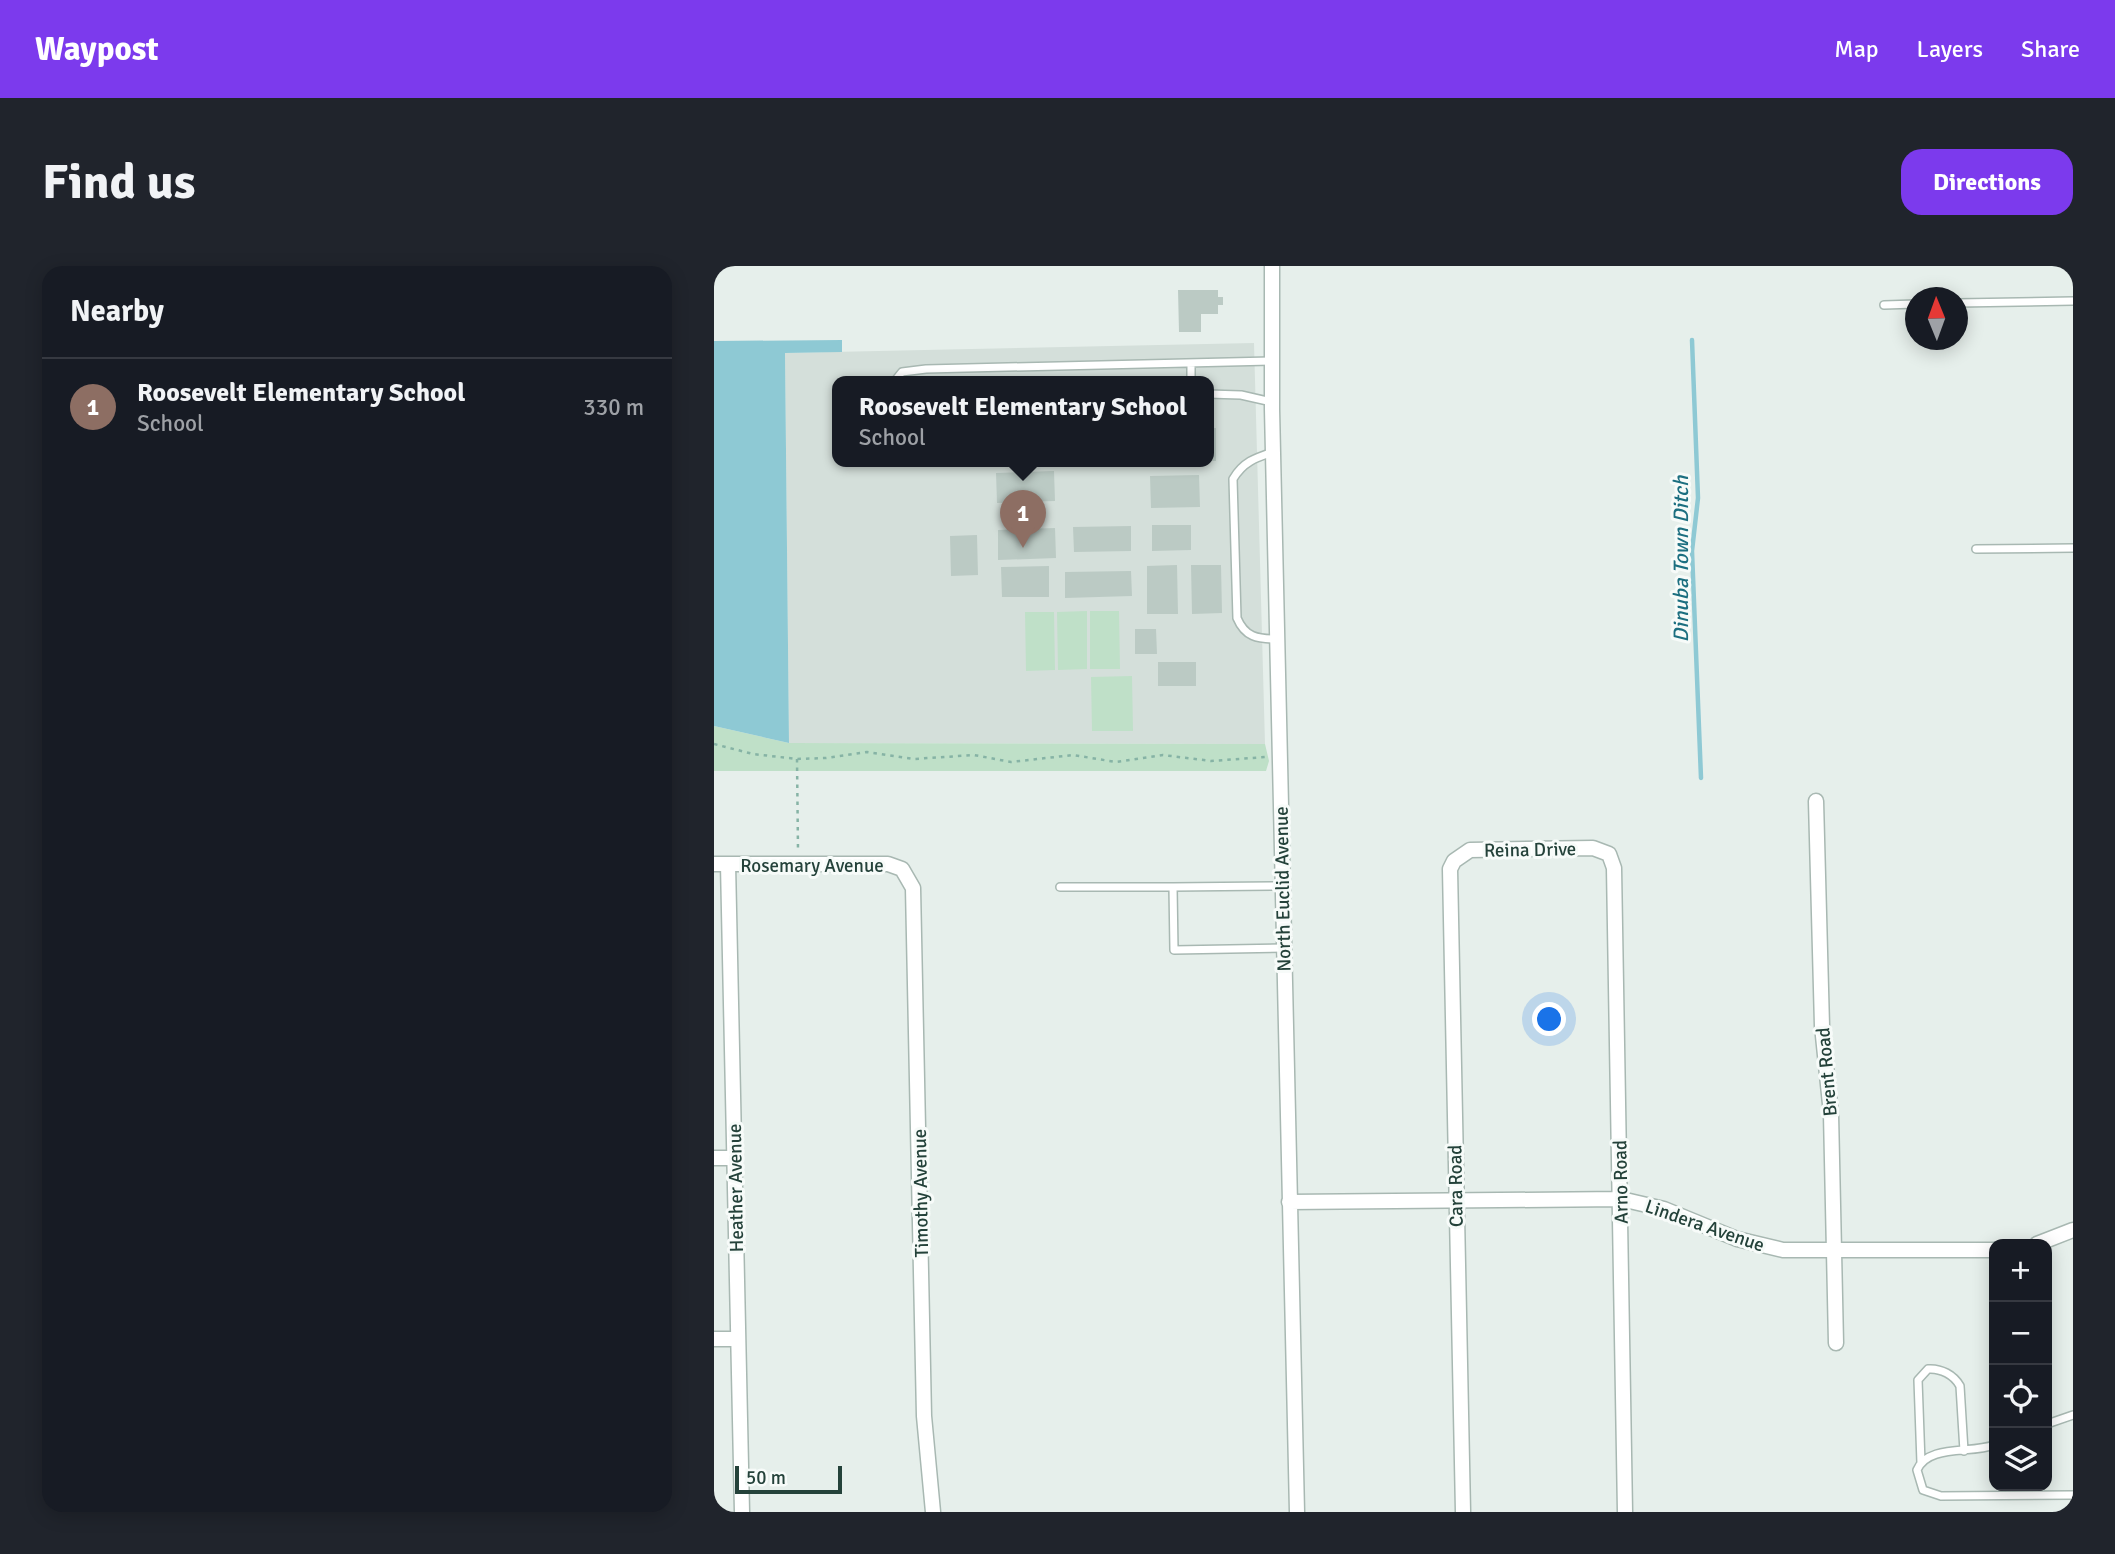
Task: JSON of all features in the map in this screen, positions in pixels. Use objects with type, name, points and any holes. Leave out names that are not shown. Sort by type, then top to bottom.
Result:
[{"type":"street","name":"North Euclid Avenue","points":[[1272,266],[1271,361],[1297,1512]]},
{"type":"street","name":"Brent Road","points":[[1816,801],[1822,1026],[1830,1114],[1836,1343]]},
{"type":"street","name":"Reina Drive","points":[[1454,861],[1470,850],[1593,848],[1609,854]]},
{"type":"street","name":"Arno Road","points":[[1609,854],[1614,868],[1625,1512]]},
{"type":"street","name":"Cara Road","points":[[1454,861],[1450,877],[1463,1512]]},
{"type":"street","name":"Rosemary Avenue","points":[[721,864],[888,863],[907,875]]},
{"type":"street","name":"Heather Avenue","points":[[721,864],[734,1157],[741,1512]]},
{"type":"street","name":"Timothy Avenue","points":[[907,875],[914,895],[924,1416],[933,1512]]},
{"type":"street","points":[[714,1158],[734,1157]]},
{"type":"street","name":"Lindera Avenue","points":[[1289,1202],[1621,1199],[1664,1209],[1758,1246],[1783,1250],[1989,1250]]},
{"type":"street","points":[[2050,1239],[2073,1230]]},
{"type":"street","points":[[714,1339],[738,1339]]},
{"type":"lane","points":[[1968,303],[2073,301]]},
{"type":"lane","points":[[1884,305],[1905,304]]},
{"type":"lane","points":[[899,376],[902,372],[926,369],[1271,361]]},
{"type":"lane","points":[[1191,363],[1191,376]]},
{"type":"lane","points":[[1214,394],[1241,395],[1272,402]]},
{"type":"lane","points":[[1273,452],[1252,459],[1240,468],[1233,479],[1237,618],[1242,628],[1254,637],[1277,639]]},
{"type":"lane","points":[[1976,549],[2073,548]]},
{"type":"lane","points":[[1060,887],[1282,886]]},
{"type":"lane","points":[[1173,887],[1174,950],[1284,948]]},
{"type":"lane","points":[[1964,1451],[1960,1386],[1956,1378],[1937,1368],[1928,1369],[1918,1380],[1921,1463],[1916,1476],[1923,1490],[1930,1494],[2073,1495]]},
{"type":"lane","points":[[2052,1422],[2073,1415]]},
{"type":"lane","points":[[1921,1463],[1936,1454],[1989,1447]]},
{"type":"path","points":[[714,744],[767,756],[797,759],[826,758],[867,751],[914,760],[974,755],[1011,762],[1073,755],[1116,762],[1163,755],[1211,761],[1265,757]]},
{"type":"path","points":[[797,759],[797,863]]},
{"type":"shaded area","points":[[1254,343],[1265,744],[789,743],[785,353]]},
{"type":"green space","points":[[1087,611],[1087,669],[1058,670],[1057,612]]},
{"type":"green space","points":[[1090,611],[1119,611],[1120,669],[1090,669]]},
{"type":"green space","points":[[1025,612],[1054,612],[1055,670],[1026,671]]},
{"type":"green space","points":[[1132,676],[1133,731],[1092,731],[1091,677]]},
{"type":"green space","points":[[714,726],[789,743],[1265,744],[1269,761],[1266,771],[714,771]]},
{"type":"water","points":[[842,340],[842,352],[785,353],[789,743],[714,726],[714,341]]},
{"type":"building","points":[[1178,290],[1218,290],[1218,297],[1223,297],[1223,305],[1218,305],[1218,314],[1201,314],[1201,332],[1179,332]]},
{"type":"building","points":[[1214,428],[1216,428],[1214,461]]},
{"type":"building","points":[[1054,471],[1055,501],[997,503],[996,473]]},
{"type":"building","points":[[1199,475],[1200,507],[1151,508],[1150,476]]},
{"type":"building","points":[[1152,525],[1191,525],[1191,550],[1152,551]]},
{"type":"building","points":[[1131,526],[1131,551],[1074,552],[1073,527]]},
{"type":"building","points":[[1055,528],[1056,558],[998,560],[998,530]]},
{"type":"building","points":[[977,535],[978,575],[951,576],[950,536]]},
{"type":"building","points":[[1177,565],[1178,614],[1147,614],[1147,566]]},
{"type":"building","points":[[1191,565],[1221,565],[1222,613],[1192,614]]},
{"type":"building","points":[[1049,566],[1049,597],[1002,597],[1001,567]]},
{"type":"building","points":[[1131,571],[1132,596],[1065,598],[1065,572]]},
{"type":"building","points":[[1135,629],[1156,629],[1157,654],[1135,654]]},
{"type":"building","points":[[1158,662],[1196,662],[1196,686],[1158,686]]},
{"type":"waterway","name":"Dinuba Town Ditch","points":[[1692,340],[1698,498],[1692,551],[1701,778]]},
{"type":"place","name":"Roosevelt Elementary School","points":[[1023,548]]}]
